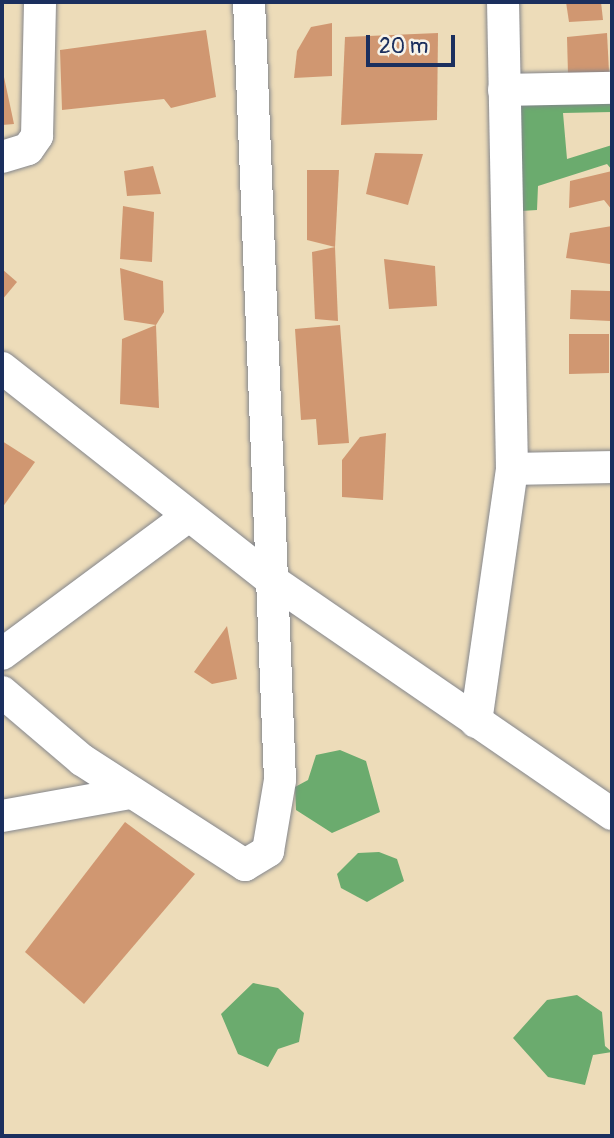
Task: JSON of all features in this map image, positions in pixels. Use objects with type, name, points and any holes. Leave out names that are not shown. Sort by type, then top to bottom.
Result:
[{"type":"street","points":[[2,157],[28,149],[37,136],[40,2]]},
{"type":"street","points":[[2,692],[130,793],[245,865],[268,851],[280,780],[249,2]]},
{"type":"street","points":[[476,722],[512,469],[502,2]]},
{"type":"street","points":[[504,90],[612,88]]},
{"type":"street","points":[[2,368],[187,517],[270,579],[612,814]]},
{"type":"street","points":[[512,469],[612,467]]},
{"type":"street","points":[[2,654],[187,517]]},
{"type":"street","points":[[2,817],[130,793]]},
{"type":"green space","points":[[520,103],[612,103],[612,112],[563,113],[567,159],[612,145],[612,170],[607,164],[538,186],[537,210],[521,211]]},
{"type":"green space","points":[[340,750],[366,761],[380,812],[332,833],[296,810],[295,787],[308,780],[316,755]]},
{"type":"green space","points":[[379,852],[397,859],[404,881],[367,902],[341,888],[337,874],[358,853]]},
{"type":"green space","points":[[253,983],[278,988],[304,1013],[299,1042],[278,1049],[268,1067],[238,1054],[221,1014]]},
{"type":"green space","points":[[577,995],[602,1012],[605,1046],[612,1052],[593,1055],[585,1085],[548,1077],[513,1038],[547,1000]]},
{"type":"building","points":[[566,2],[601,2],[603,20],[569,22]]},
{"type":"building","points":[[332,23],[332,76],[294,78],[297,51],[311,27]]},
{"type":"building","points":[[206,30],[216,97],[171,108],[164,99],[62,110],[60,50]]},
{"type":"building","points":[[438,33],[437,120],[341,125],[345,37]]},
{"type":"building","points":[[607,33],[609,72],[568,74],[567,37]]},
{"type":"building","points":[[4,77],[14,124],[2,125]]},
{"type":"building","points":[[375,153],[423,154],[408,205],[366,194]]},
{"type":"building","points":[[153,166],[161,194],[127,196],[124,171]]},
{"type":"building","points":[[307,170],[339,170],[335,247],[307,240]]},
{"type":"building","points":[[612,171],[612,210],[604,200],[569,208],[570,181]]},
{"type":"building","points":[[123,206],[154,212],[152,262],[120,259]]},
{"type":"building","points":[[612,226],[610,264],[566,258],[570,233]]},
{"type":"building","points":[[335,247],[338,321],[315,319],[312,252]]},
{"type":"building","points":[[384,259],[435,266],[437,306],[389,309]]},
{"type":"building","points":[[120,268],[163,281],[164,312],[156,325],[124,320]]},
{"type":"building","points":[[2,269],[17,282],[2,300]]},
{"type":"building","points":[[571,290],[610,291],[610,321],[570,319]]},
{"type":"building","points":[[156,325],[159,408],[120,404],[122,339]]},
{"type":"building","points":[[340,325],[349,443],[318,445],[316,419],[301,420],[295,329]]},
{"type":"building","points":[[569,334],[609,334],[609,373],[569,374]]},
{"type":"building","points":[[386,433],[383,500],[342,497],[342,460],[360,437]]},
{"type":"building","points":[[2,441],[35,462],[2,508]]},
{"type":"building","points":[[227,626],[237,679],[212,684],[194,672]]},
{"type":"building","points":[[125,822],[195,874],[84,1004],[25,952]]}]
